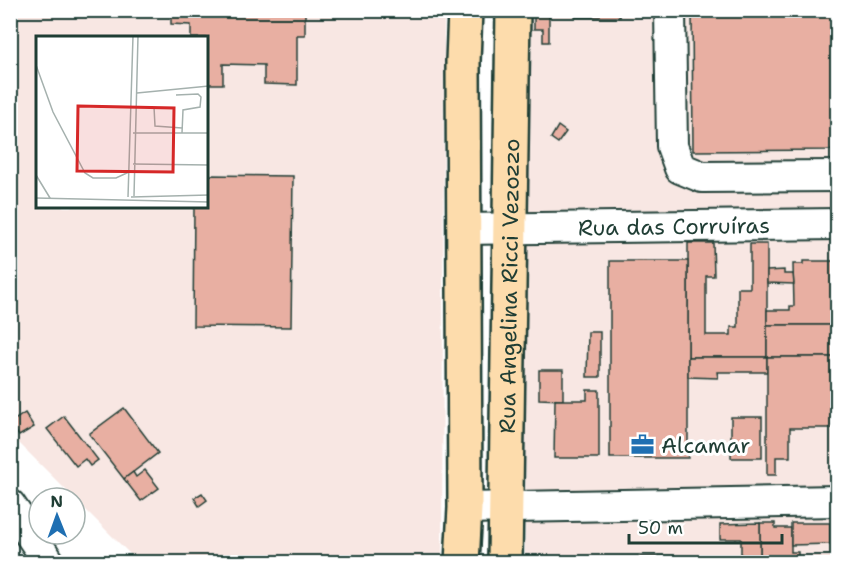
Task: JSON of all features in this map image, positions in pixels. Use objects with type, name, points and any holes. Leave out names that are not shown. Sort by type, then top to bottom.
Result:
[{"type":"main road","name":"Rua Angelina Ricci Vezozzo","points":[[462,562],[465,508],[465,10]]},
{"type":"main road","name":"Rua Angelina Ricci Vezozzo","points":[[505,562],[513,10]]},
{"type":"street","points":[[670,10],[672,146],[680,168],[702,177],[837,176]]},
{"type":"street","name":"Rua das Corruíras","points":[[464,230],[837,224]]},
{"type":"street","points":[[465,508],[837,501]]},
{"type":"street","points":[[10,505],[50,562]]},
{"type":"shaded area","points":[[10,11],[444,11],[442,562],[138,562],[87,511],[87,486],[62,486],[11,435]]},
{"type":"shaded area","points":[[529,11],[837,11],[837,562],[525,562]]},
{"type":"building","points":[[171,10],[305,10],[305,35],[297,35],[297,85],[264,84],[264,65],[223,64],[223,84],[208,84],[208,36],[191,36],[191,25],[171,24]]},
{"type":"building","points":[[534,10],[549,10],[549,42],[543,42],[543,29],[534,29]]},
{"type":"building","points":[[567,10],[621,10],[620,17],[575,17],[575,14],[567,14]]},
{"type":"building","points":[[692,10],[838,10],[838,150],[693,151]]},
{"type":"building","points":[[558,126],[566,132],[558,143],[551,138]]},
{"type":"building","points":[[208,175],[293,176],[291,327],[193,326],[194,208],[208,208]]},
{"type":"building","points":[[688,243],[713,243],[714,276],[706,276],[706,335],[731,335],[731,327],[738,327],[738,288],[750,288],[750,244],[767,244],[767,357],[688,357]]},
{"type":"building","points":[[610,261],[688,261],[688,458],[610,458]]},
{"type":"building","points":[[803,261],[838,261],[838,325],[767,325],[767,310],[790,310],[790,306],[794,306],[793,264],[803,264]]},
{"type":"building","points":[[784,270],[784,274],[793,274],[794,284],[767,283],[767,271]]},
{"type":"building","points":[[767,325],[838,325],[838,357],[767,357]]},
{"type":"building","points":[[588,332],[600,332],[600,377],[587,377]]},
{"type":"building","points":[[688,357],[767,357],[767,372],[717,372],[718,378],[688,377]]},
{"type":"building","points":[[767,357],[838,357],[838,428],[790,428],[790,457],[776,457],[776,475],[767,475]]},
{"type":"building","points":[[539,370],[563,370],[563,400],[539,399]]},
{"type":"building","points":[[587,390],[599,390],[599,458],[554,458],[555,400],[587,400]]},
{"type":"building","points":[[124,408],[158,453],[124,479],[89,434]]},
{"type":"building","points":[[25,413],[34,427],[19,436],[10,423]]},
{"type":"building","points":[[64,416],[98,460],[90,466],[85,459],[76,466],[47,429]]},
{"type":"building","points":[[731,417],[762,417],[762,458],[731,458]]},
{"type":"building","points":[[145,470],[159,488],[141,501],[124,479],[133,472],[136,477]]},
{"type":"building","points":[[202,493],[207,500],[199,506],[194,498]]},
{"type":"building","points":[[760,523],[775,523],[775,528],[791,528],[791,552],[798,552],[798,562],[760,562]]},
{"type":"building","points":[[760,523],[760,562],[741,562],[741,539],[720,539],[720,524]]},
{"type":"building","points":[[791,523],[830,523],[830,544],[791,545]]},
{"type":"building","points":[[686,556],[686,562],[572,562],[572,558]]},
{"type":"place","name":"Alcamar","points":[[643,445]]}]
